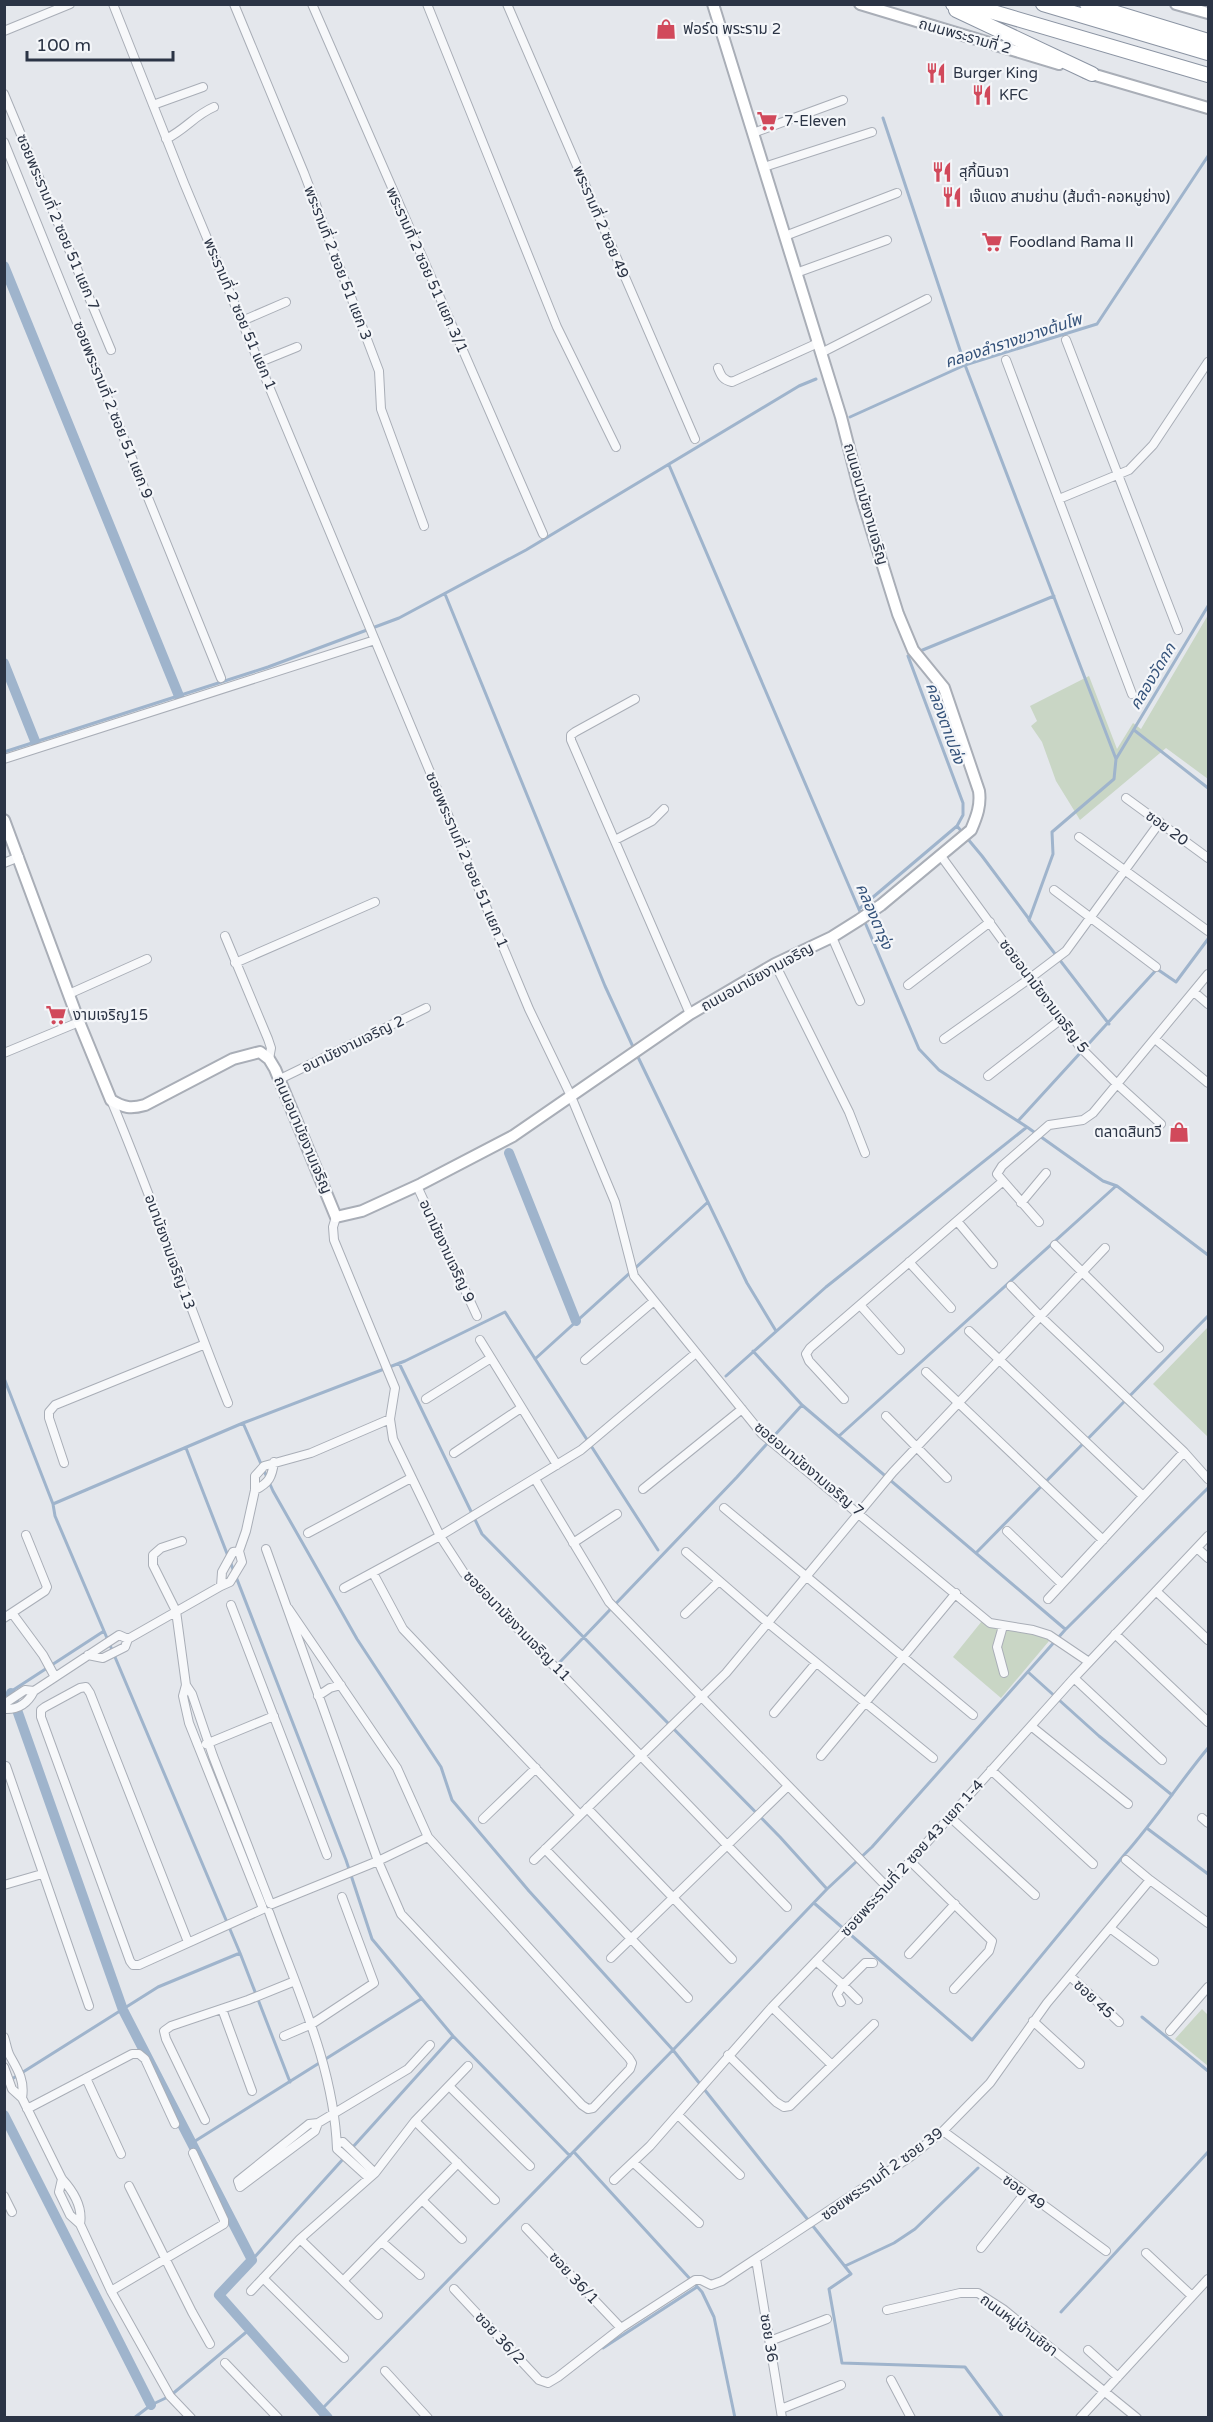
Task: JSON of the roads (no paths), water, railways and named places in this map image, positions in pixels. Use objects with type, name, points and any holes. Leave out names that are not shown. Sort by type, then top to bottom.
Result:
[{"type":"highway","points":[[946,4],[1011,38],[1092,74]]},
{"type":"highway","name":"ถนนพระรามที่ 2","points":[[953,4],[993,12],[1209,74]]},
{"type":"highway","points":[[970,4],[1209,74]]},
{"type":"highway","points":[[1043,4],[1209,53]]},
{"type":"highway","points":[[1087,4],[1209,41]]},
{"type":"street","points":[[4,31],[70,4]]},
{"type":"street","name":"พระรามที่ 2 ซอย 51 แยก 1","points":[[113,4],[166,139],[368,623]]},
{"type":"street","name":"พระรามที่ 2 ซอย 51 แยก 3","points":[[234,4],[304,173],[379,371],[381,409],[424,525]]},
{"type":"street","name":"พระรามที่ 2 ซอย 51 แยก 3/1","points":[[312,4],[543,534]]},
{"type":"street","points":[[427,4],[557,327],[616,447]]},
{"type":"street","name":"พระรามที่ 2 ซอย 49","points":[[507,4],[695,439]]},
{"type":"street","name":"ถนนอนามัยงามเจริญ","points":[[111,1100],[133,1109],[245,1054],[260,1052],[269,1059],[280,1079],[336,1217],[362,1211],[417,1186],[513,1136],[570,1094],[690,1014],[775,964],[832,937],[869,913],[971,830],[978,813],[979,791],[944,688],[913,650],[898,614],[862,499],[841,417],[713,4]]},
{"type":"street","name":"ถนนพระรามที่ 2","points":[[860,4],[1209,108]]},
{"type":"street","points":[[1176,4],[1209,13]]},
{"type":"street","points":[[153,105],[203,87]]},
{"type":"street","name":"ซอยพระรามที่ 2 ซอย 51 แยก 7","points":[[4,94],[111,350]]},
{"type":"street","points":[[753,133],[843,100]]},
{"type":"street","points":[[166,139],[188,126],[199,114],[214,107]]},
{"type":"street","points":[[764,167],[872,132]]},
{"type":"street","name":"ซอยพระรามที่ 2 ซอย 51 แยก 9","points":[[4,142],[221,678]]},
{"type":"street","points":[[785,236],[897,193]]},
{"type":"street","points":[[796,273],[887,240]]},
{"type":"street","points":[[718,368],[726,381],[732,382],[820,348],[927,299]]},
{"type":"street","points":[[242,321],[286,302]]},
{"type":"street","points":[[1066,340],[1178,630]]},
{"type":"street","points":[[260,362],[297,347]]},
{"type":"street","points":[[1006,360],[1132,694]]},
{"type":"street","points":[[1059,499],[1129,470],[1153,445],[1209,362]]},
{"type":"street","name":"ซอยพระรามที่ 2 ซอย 51 แยก 1","points":[[368,623],[529,1009],[570,1094]]},
{"type":"street","points":[[4,759],[374,637]]},
{"type":"street","points":[[635,699],[571,735],[571,740],[690,1014]]},
{"type":"street","name":"ซอย 20","points":[[1126,798],[1209,858]]},
{"type":"street","points":[[615,840],[652,821],[664,809]]},
{"type":"street","points":[[4,820],[79,1022],[111,1100]]},
{"type":"street","points":[[944,1039],[1029,980],[1066,951],[1160,822]]},
{"type":"street","points":[[1079,837],[1208,931]]},
{"type":"street","name":"ซอยอนามัยงามเจริญ 5","points":[[941,856],[1029,980],[1080,1047],[1116,1084],[1161,1124]]},
{"type":"street","points":[[4,863],[19,857]]},
{"type":"street","points":[[1054,890],[1156,967]]},
{"type":"street","points":[[236,963],[375,902]]},
{"type":"street","points":[[908,985],[990,922]]},
{"type":"street","points":[[225,936],[268,1039],[271,1048],[269,1059]]},
{"type":"street","points":[[832,937],[860,1001]]},
{"type":"street","points":[[69,994],[147,959]]},
{"type":"street","points":[[775,964],[849,1112],[865,1153]]},
{"type":"street","points":[[1039,1222],[1002,1182],[997,1174],[1002,1166],[1045,1127],[1090,1116],[1209,974]]},
{"type":"street","points":[[1194,992],[1209,1004]]},
{"type":"street","name":"อนามัยงามเจริญ 2","points":[[280,1079],[426,1008]]},
{"type":"street","points":[[988,1076],[1060,1020]]},
{"type":"street","points":[[4,1053],[79,1022]]},
{"type":"street","points":[[1155,1039],[1209,1083]]},
{"type":"street","name":"ซอยอนามัยงามเจริญ 7","points":[[570,1094],[615,1202],[634,1276],[762,1434],[990,1623],[1049,1635],[1089,1662]]},
{"type":"street","name":"อนามัยงามเจริญ 13","points":[[111,1100],[134,1155],[203,1345],[228,1403]]},
{"type":"street","points":[[1022,1203],[1046,1173]]},
{"type":"street","points":[[844,1399],[809,1361],[806,1354],[810,1348],[1002,1182]]},
{"type":"street","name":"อนามัยงามเจริญ 9","points":[[417,1186],[477,1316]]},
{"type":"street","name":"ซอยอนามัยงามเจริญ 11","points":[[336,1217],[333,1227],[334,1240],[395,1388],[390,1419],[393,1439],[440,1536],[464,1573],[787,1906]]},
{"type":"street","points":[[957,1221],[993,1264]]},
{"type":"street","points":[[1055,1245],[1159,1348]]},
{"type":"street","points":[[534,1860],[702,1699],[916,1446],[1105,1248]]},
{"type":"street","points":[[909,1262],[951,1308]]},
{"type":"street","points":[[1011,1286],[1184,1452],[1209,1479]]},
{"type":"street","points":[[585,1360],[654,1302]]},
{"type":"street","points":[[860,1305],[900,1350]]},
{"type":"street","points":[[969,1331],[1143,1496]]},
{"type":"street","points":[[480,1340],[557,1465]]},
{"type":"street","points":[[64,1463],[49,1418],[49,1412],[55,1405],[203,1345]]},
{"type":"street","points":[[344,1588],[440,1536],[581,1450],[696,1353]]},
{"type":"street","points":[[426,1399],[490,1358]]},
{"type":"street","points":[[926,1372],[1103,1540]]},
{"type":"street","points":[[454,1453],[521,1408]]},
{"type":"street","points":[[643,1490],[742,1409]]},
{"type":"street","points":[[886,1416],[947,1478]]},
{"type":"street","points":[[221,1586],[222,1572],[246,1531],[255,1490],[255,1476],[264,1466],[311,1454],[390,1419]]},
{"type":"street","points":[[1048,1599],[1184,1452]]},
{"type":"street","points":[[255,1490],[264,1485],[272,1476],[274,1462]]},
{"type":"street","points":[[309,1533],[411,1478]]},
{"type":"street","points":[[534,1479],[609,1602],[887,1887]]},
{"type":"street","points":[[724,1508],[973,1715]]},
{"type":"street","points":[[573,1543],[616,1514]]},
{"type":"street","points":[[1007,1531],[1062,1584]]},
{"type":"street","points":[[26,1535],[47,1587],[45,1591],[7,1614],[43,1655],[53,1673]]},
{"type":"street","name":"ซอยพระรามที่ 2 ซอย 43 แยก 1-4","points":[[614,2180],[634,2163],[772,2007],[887,1887],[1074,1678],[1209,1536]]},
{"type":"street","points":[[182,1541],[161,1548],[153,1555],[153,1565],[176,1611],[186,1685],[183,1696],[189,1724],[235,1838],[267,1907]]},
{"type":"street","points":[[266,1548],[378,1861],[401,1914],[582,2105],[588,2109],[593,2108],[630,2069],[632,2063],[629,2058],[428,1837],[397,1768],[288,1608]]},
{"type":"street","points":[[1197,1548],[1209,1558]]},
{"type":"street","points":[[88,1655],[104,1658],[176,1611],[230,1582],[242,1562],[236,1551]]},
{"type":"street","points":[[686,1552],[768,1623],[933,1758]]},
{"type":"street","points":[[373,1573],[403,1629],[580,1815]]},
{"type":"street","points":[[685,1614],[719,1581]]},
{"type":"street","points":[[1156,1591],[1209,1640]]},
{"type":"street","points":[[821,1756],[956,1593]]},
{"type":"street","points":[[231,1605],[327,1855]]},
{"type":"street","points":[[1003,1626],[997,1647],[1004,1673]]},
{"type":"street","points":[[1115,1634],[1209,1722]]},
{"type":"street","points":[[4,1709],[14,1710],[29,1701],[34,1690],[53,1673],[88,1655],[119,1635],[127,1643]]},
{"type":"street","points":[[774,1713],[816,1663]]},
{"type":"street","points":[[1074,1678],[1162,1760]]},
{"type":"street","points":[[186,1685],[192,1694],[208,1743],[244,1834],[267,1907],[312,2024],[327,2074],[339,2145],[347,2160],[372,2175]]},
{"type":"street","points":[[318,1696],[340,1685]]},
{"type":"street","points":[[188,1942],[90,1693],[86,1688],[81,1688],[45,1707],[41,1710],[41,1717],[130,1961],[134,1965],[139,1965],[267,1907],[353,1872],[428,1837]]},
{"type":"street","points":[[4,1704],[25,1690],[34,1690]]},
{"type":"street","points":[[198,1746],[274,1716]]},
{"type":"street","points":[[1031,1726],[1128,1804]]},
{"type":"street","points":[[6,1766],[89,2006]]},
{"type":"street","points":[[483,1820],[536,1768]]},
{"type":"street","points":[[991,1770],[1094,1864]]},
{"type":"street","points":[[611,1958],[788,1787]]},
{"type":"street","points":[[587,1808],[732,1959]]},
{"type":"street","points":[[950,1817],[1035,1895]]},
{"type":"street","points":[[235,1838],[244,1834]]},
{"type":"street","points":[[545,1849],[688,1998]]},
{"type":"street","points":[[1126,1860],[1209,1923]]},
{"type":"street","points":[[910,1861],[989,1936],[993,1944],[954,1989]]},
{"type":"street","points":[[4,1886],[42,1874]]},
{"type":"street","name":"ซอยพระรามที่ 2 ซอย 39","points":[[548,2383],[621,2328],[695,2280],[711,2285],[716,2284],[814,2223],[910,2157],[943,2131],[990,2083],[1033,2021],[1150,1880]]},
{"type":"street","points":[[284,2036],[312,2024],[374,1983],[342,1897]]},
{"type":"street","points":[[909,1954],[955,1904]]},
{"type":"street","points":[[1110,1928],[1154,1961]]},
{"type":"street","points":[[816,1961],[858,2000]]},
{"type":"street","points":[[841,2002],[837,1994],[843,1985],[864,1963],[873,1963]]},
{"type":"street","name":"ซอย 45","points":[[1070,1976],[1119,2022]]},
{"type":"street","points":[[205,2120],[164,2031],[171,2026],[248,2000],[295,1981]]},
{"type":"street","points":[[1170,2031],[1209,1987]]},
{"type":"street","points":[[772,2007],[832,2065]]},
{"type":"street","points":[[222,2009],[252,2091]]},
{"type":"street","points":[[1033,2021],[1080,2064]]},
{"type":"street","points":[[728,2055],[784,2107],[790,2106],[874,2024]]},
{"type":"street","points":[[4,2037],[7,2059],[15,2064],[22,2082],[22,2098]]},
{"type":"street","points":[[318,2123],[315,2131],[240,2187],[238,2181],[309,2124],[318,2123],[408,2069],[430,2045]]},
{"type":"street","points":[[27,2109],[132,2054],[139,2054],[145,2059],[176,2124]]},
{"type":"street","points":[[251,2291],[300,2239],[372,2175],[414,2121],[468,2066]]},
{"type":"street","points":[[5,2068],[11,2086],[22,2098],[62,2180],[71,2189],[82,2215],[80,2224]]},
{"type":"street","points":[[86,2078],[121,2154]]},
{"type":"street","points":[[449,2086],[530,2166]]},
{"type":"street","points":[[678,2115],[740,2175]]},
{"type":"street","points":[[414,2121],[495,2200]]},
{"type":"street","name":"ซอย 49","points":[[943,2131],[1106,2251]]},
{"type":"street","points":[[339,2145],[352,2152],[372,2175]]},
{"type":"street","points":[[111,2291],[224,2224],[193,2153]]},
{"type":"street","points":[[344,2281],[458,2163]]},
{"type":"street","points":[[634,2163],[699,2223]]},
{"type":"street","points":[[62,2180],[59,2192],[70,2215],[80,2224],[111,2291],[170,2396],[191,2418]]},
{"type":"street","points":[[129,2186],[210,2344]]},
{"type":"street","points":[[981,2248],[1025,2193]]},
{"type":"street","points":[[4,2196],[12,2212]]},
{"type":"street","points":[[422,2200],[462,2239]]},
{"type":"street","name":"ซอย 36/1","points":[[526,2228],[621,2328]]},
{"type":"street","points":[[300,2239],[378,2315]]},
{"type":"street","points":[[382,2242],[420,2275]]},
{"type":"street","points":[[1146,2253],[1192,2296]]},
{"type":"street","name":"ซอย 36","points":[[756,2259],[782,2413]]},
{"type":"street","points":[[263,2278],[344,2358]]},
{"type":"street","points":[[1080,2418],[1209,2279]]},
{"type":"street","name":"ซอย 36/2","points":[[454,2289],[539,2380],[548,2383]]},
{"type":"street","name":"ถนนหมู่บ้านชิชา","points":[[887,2310],[960,2293],[978,2293],[1003,2309],[1137,2418]]},
{"type":"street","points":[[770,2341],[827,2319]]},
{"type":"street","points":[[1088,2350],[1119,2377]]},
{"type":"street","points":[[225,2362],[278,2418]]},
{"type":"street","points":[[385,2372],[428,2418]]},
{"type":"street","points":[[891,2380],[911,2418]]},
{"type":"street","points":[[782,2413],[841,2385]]},
{"type":"waterway","points":[[883,118],[965,365],[1116,759],[1114,779],[1052,832],[1053,854],[1029,920],[1109,1024]]},
{"type":"waterway","name":"คลองลำรางขวางต้นโพ","points":[[850,417],[965,365],[1097,324],[1208,156]]},
{"type":"waterway","points":[[4,266],[179,696]]},
{"type":"waterway","points":[[4,752],[268,667],[399,618],[526,550],[799,386],[816,379]]},
{"type":"waterway","name":"คลองตารุ่ง","points":[[669,465],[861,914]]},
{"type":"waterway","points":[[445,594],[605,986],[634,1049]]},
{"type":"waterway","name":"คลองตาเปล่ง","points":[[859,909],[957,826],[963,815],[963,803],[908,656],[1054,596]]},
{"type":"waterway","name":"คลองวัดกก","points":[[1116,759],[1208,606]]},
{"type":"waterway","points":[[4,663],[35,741]]},
{"type":"waterway","points":[[1134,730],[1208,788]]},
{"type":"waterway","points":[[957,826],[1029,919]]},
{"type":"waterway","name":"คลองตารุ่ง","points":[[864,920],[919,1049],[939,1070],[1027,1127],[1103,1181],[1117,1186],[1208,1255]]},
{"type":"waterway","points":[[1018,1121],[1157,969],[1176,982],[1208,939]]},
{"type":"waterway","points":[[637,1055],[747,1283],[776,1331]]},
{"type":"waterway","points":[[726,1376],[826,1287],[1027,1127]]},
{"type":"waterway","points":[[509,1153],[576,1321]]},
{"type":"waterway","points":[[839,1436],[1116,1186]]},
{"type":"waterway","points":[[535,1359],[708,1202]]},
{"type":"waterway","points":[[4,1696],[104,1631],[55,1516],[53,1504],[243,1423],[405,1361],[505,1312],[658,1550]]},
{"type":"waterway","points":[[976,1553],[1208,1316]]},
{"type":"waterway","points":[[753,1351],[802,1405],[1065,1629]]},
{"type":"waterway","points":[[399,1363],[482,1534],[780,1837],[827,1889]]},
{"type":"waterway","points":[[4,1378],[53,1504]]},
{"type":"waterway","points":[[560,1662],[737,1477],[802,1405]]},
{"type":"waterway","points":[[243,1423],[273,1491],[357,1639],[441,1767],[452,1800],[529,1891],[673,2050],[851,2274],[829,2289],[842,2363],[965,2367],[1003,2418]]},
{"type":"waterway","points":[[186,1448],[346,1860],[372,1939],[453,2036],[570,2156]]},
{"type":"waterway","points":[[321,2410],[827,1889],[872,1847],[1065,1630],[1208,1488]]},
{"type":"waterway","points":[[104,1631],[240,1953]]},
{"type":"waterway","points":[[1028,1672],[1099,1736],[1172,1795]]},
{"type":"waterway","points":[[11,1693],[123,2010],[252,2260],[219,2295],[328,2418]]},
{"type":"waterway","points":[[814,1903],[972,2040],[1136,1841],[1208,1748]]},
{"type":"waterway","points":[[1148,1829],[1208,1874]]},
{"type":"waterway","points":[[4,2084],[158,1987],[240,1953],[290,2082]]},
{"type":"waterway","points":[[192,2143],[421,1999]]},
{"type":"waterway","points":[[1142,2017],[1208,2071]]},
{"type":"waterway","points":[[352,2148],[453,2036]]},
{"type":"waterway","points":[[4,2115],[151,2405]]},
{"type":"waterway","points":[[574,2152],[702,2292],[714,2317],[735,2418]]},
{"type":"waterway","points":[[1061,2312],[1208,2152]]},
{"type":"waterway","points":[[252,2260],[344,2158]]},
{"type":"waterway","points":[[845,2266],[894,2243],[915,2229],[978,2168]]},
{"type":"waterway","points":[[603,2348],[697,2287]]},
{"type":"waterway","points":[[134,2418],[151,2405],[170,2396],[250,2329]]},
{"type":"place","name":"ฟอร์ด พระราม 2","points":[[666,29]]},
{"type":"place","name":"Burger King","points":[[936,73]]},
{"type":"place","name":"KFC","points":[[982,95]]},
{"type":"place","name":"7-Eleven","points":[[767,121]]},
{"type":"place","name":"สุกี้นินจา","points":[[942,172]]},
{"type":"place","name":"เจ๊แดง สามย่าน (ส้มตำ-คอหมูย่าง)","points":[[952,197]]},
{"type":"place","name":"Foodland Rama II","points":[[992,242]]},
{"type":"place","name":"งามเจริญ15","points":[[56,1015]]},
{"type":"place","name":"ตลาดสินทวี","points":[[1179,1132]]}]
